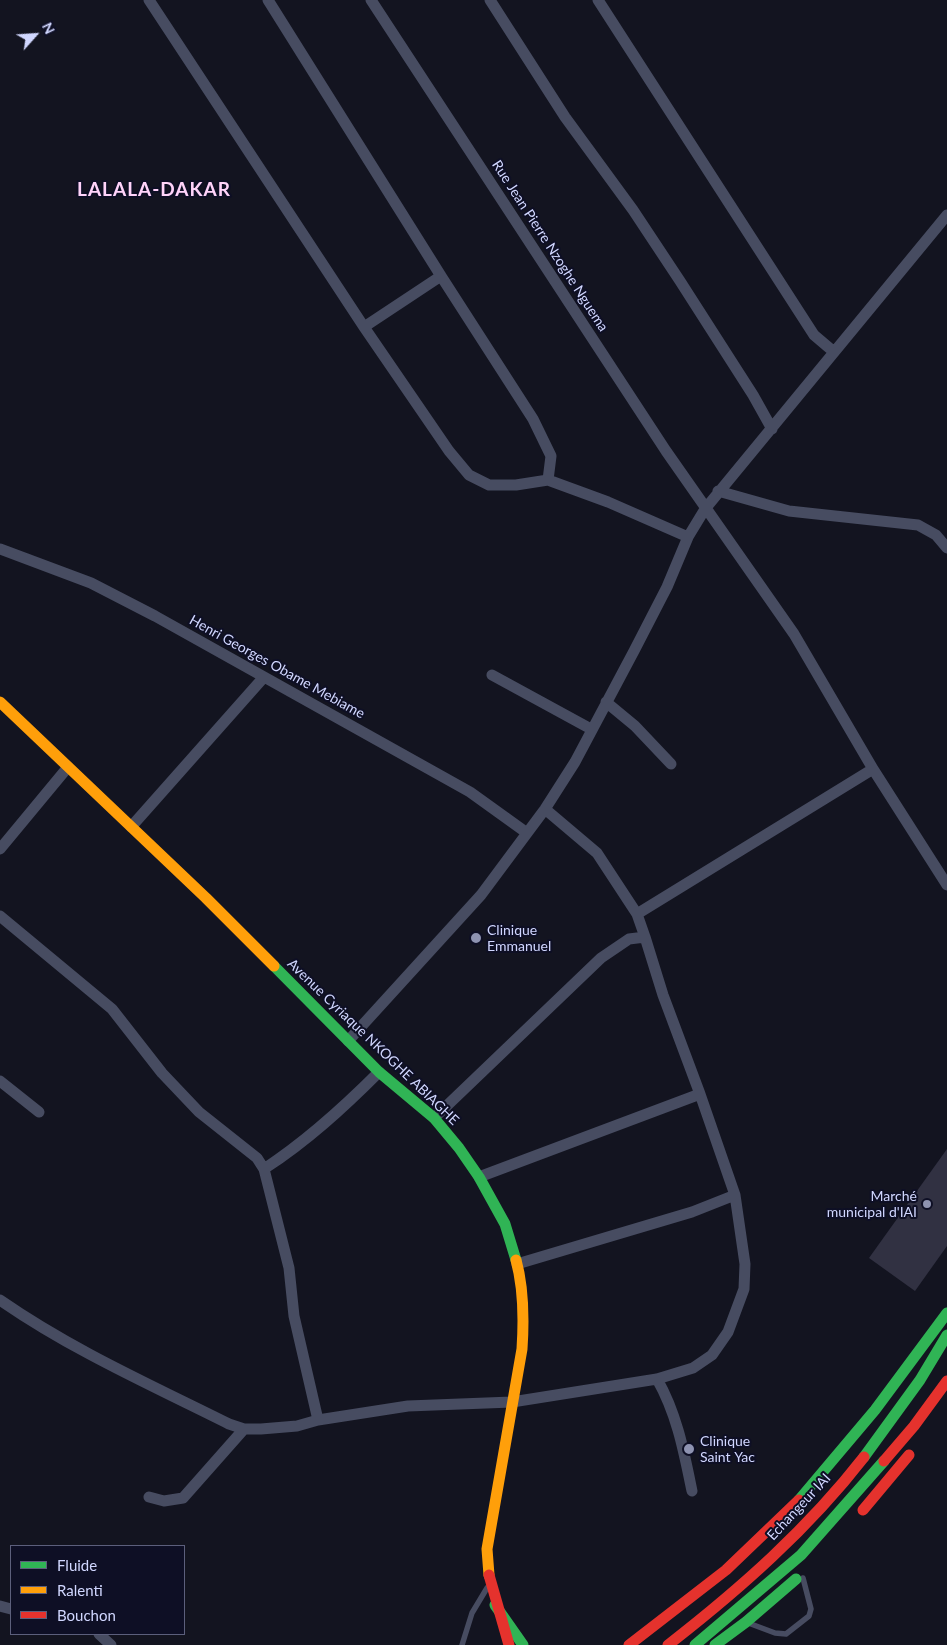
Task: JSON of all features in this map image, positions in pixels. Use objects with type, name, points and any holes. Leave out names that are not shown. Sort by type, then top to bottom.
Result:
[{"type":"main road","name":"Avenue Cyriaque NKOGHE ABIAGHE","points":[[0,702],[206,898],[379,1072],[434,1118],[479,1177],[505,1224],[517,1264],[524,1320],[522,1349],[487,1548],[490,1584],[506,1642]]},
{"type":"main road","points":[[628,1645],[662,1622],[739,1559],[788,1510],[880,1403],[947,1313]]},
{"type":"main road","name":"Echangeur IAI","points":[[668,1645],[750,1579],[810,1520],[887,1426],[928,1368],[947,1335]]},
{"type":"main road","points":[[695,1645],[801,1555],[828,1527],[908,1433],[945,1383]]},
{"type":"main road","points":[[858,1516],[915,1447]]},
{"type":"main road","points":[[715,1645],[746,1622],[805,1571]]},
{"type":"main road","points":[[495,1605],[523,1645]]},
{"type":"street","points":[[148,0],[364,327],[445,445],[469,475],[489,486],[516,485],[548,480],[608,502],[688,537]]},
{"type":"street","points":[[268,0],[441,276],[533,418],[551,456],[548,480]]},
{"type":"street","name":"Rue Jean Pierre Nzoghe Nguema","points":[[371,0],[705,509],[760,583],[794,634],[873,770],[947,885]]},
{"type":"street","points":[[490,0],[565,117],[633,210],[753,395],[772,429]]},
{"type":"street","points":[[598,0],[814,335],[834,352]]},
{"type":"street","points":[[348,1041],[481,895],[545,809],[574,762],[667,587],[688,537],[718,491],[772,429],[947,215]]},
{"type":"street","points":[[364,327],[441,276]]},
{"type":"street","points":[[718,491],[768,507],[789,511],[918,526],[936,535],[947,548]]},
{"type":"street","name":"Henri Georges Obame Mebiame","points":[[0,549],[91,584],[155,616],[470,792],[527,833]]},
{"type":"street","points":[[492,675],[591,729]]},
{"type":"street","points":[[131,827],[264,677]]},
{"type":"street","points":[[606,702],[635,726],[671,764]]},
{"type":"street","points":[[0,849],[68,767]]},
{"type":"street","points":[[636,914],[873,770]]},
{"type":"street","points":[[0,1300],[40,1328],[114,1369],[229,1424],[244,1429],[297,1426],[318,1420],[408,1406],[512,1402],[657,1379],[693,1368],[712,1355],[728,1332],[744,1289],[745,1264],[735,1195],[663,996],[645,936],[636,914],[597,853],[545,809]]},
{"type":"street","points":[[0,916],[112,1009],[168,1080],[199,1112],[257,1158],[264,1169],[289,1268],[294,1316],[318,1420]]},
{"type":"street","points":[[434,1118],[601,958],[629,939],[645,936]]},
{"type":"street","points":[[264,1169],[292,1151],[352,1101],[379,1072]]},
{"type":"street","points":[[0,1081],[39,1112]]},
{"type":"street","points":[[479,1177],[700,1094]]},
{"type":"street","points":[[517,1264],[692,1212],[735,1195]]},
{"type":"street","points":[[657,1379],[664,1392],[680,1435],[692,1490]]},
{"type":"street","points":[[149,1497],[164,1501],[183,1498],[244,1429]]},
{"type":"street","points":[[100,1635],[111,1645]]},
{"type":"lane","points":[[746,1622],[775,1633],[786,1634],[809,1616],[811,1609],[805,1571]]},
{"type":"lane","points":[[462,1645],[472,1613],[490,1584]]},
{"type":"building","name":"Marché municipal d'IAI","points":[[947,1149],[947,1246],[915,1291],[869,1258]]},
{"type":"traffic: fast","points":[[274,966],[379,1072],[434,1118],[459,1148],[479,1177],[505,1224],[516,1260]]},
{"type":"traffic: fast","points":[[799,1500],[875,1410],[947,1313]]},
{"type":"traffic: fast","points":[[864,1457],[920,1380],[947,1335]]},
{"type":"traffic: fast","points":[[695,1645],[801,1555],[884,1461]]},
{"type":"traffic: fast","points":[[715,1645],[746,1622],[796,1579]]},
{"type":"traffic: fast","points":[[495,1605],[523,1645]]},
{"type":"traffic: slow","points":[[0,702],[206,898],[274,966]]},
{"type":"traffic: slow","points":[[489,1575],[487,1549],[522,1349],[523,1304],[516,1260]]},
{"type":"traffic: jam","points":[[884,1461],[914,1426],[947,1381]]},
{"type":"traffic: jam","points":[[863,1510],[909,1455]]},
{"type":"traffic: jam","points":[[668,1645],[772,1557],[820,1509],[864,1457]]},
{"type":"traffic: jam","points":[[629,1645],[726,1570],[799,1500]]},
{"type":"traffic: jam","points":[[489,1575],[509,1645]]},
{"type":"place","name":"Clinique Emmanuel","points":[[476,938]]},
{"type":"place","name":"Marché municipal d'IAI","points":[[927,1204]]},
{"type":"place","name":"Clinique Saint Yac","points":[[689,1449]]},
{"type":"district","name":"LALALA-DAKAR","points":[[154,190]]}]
